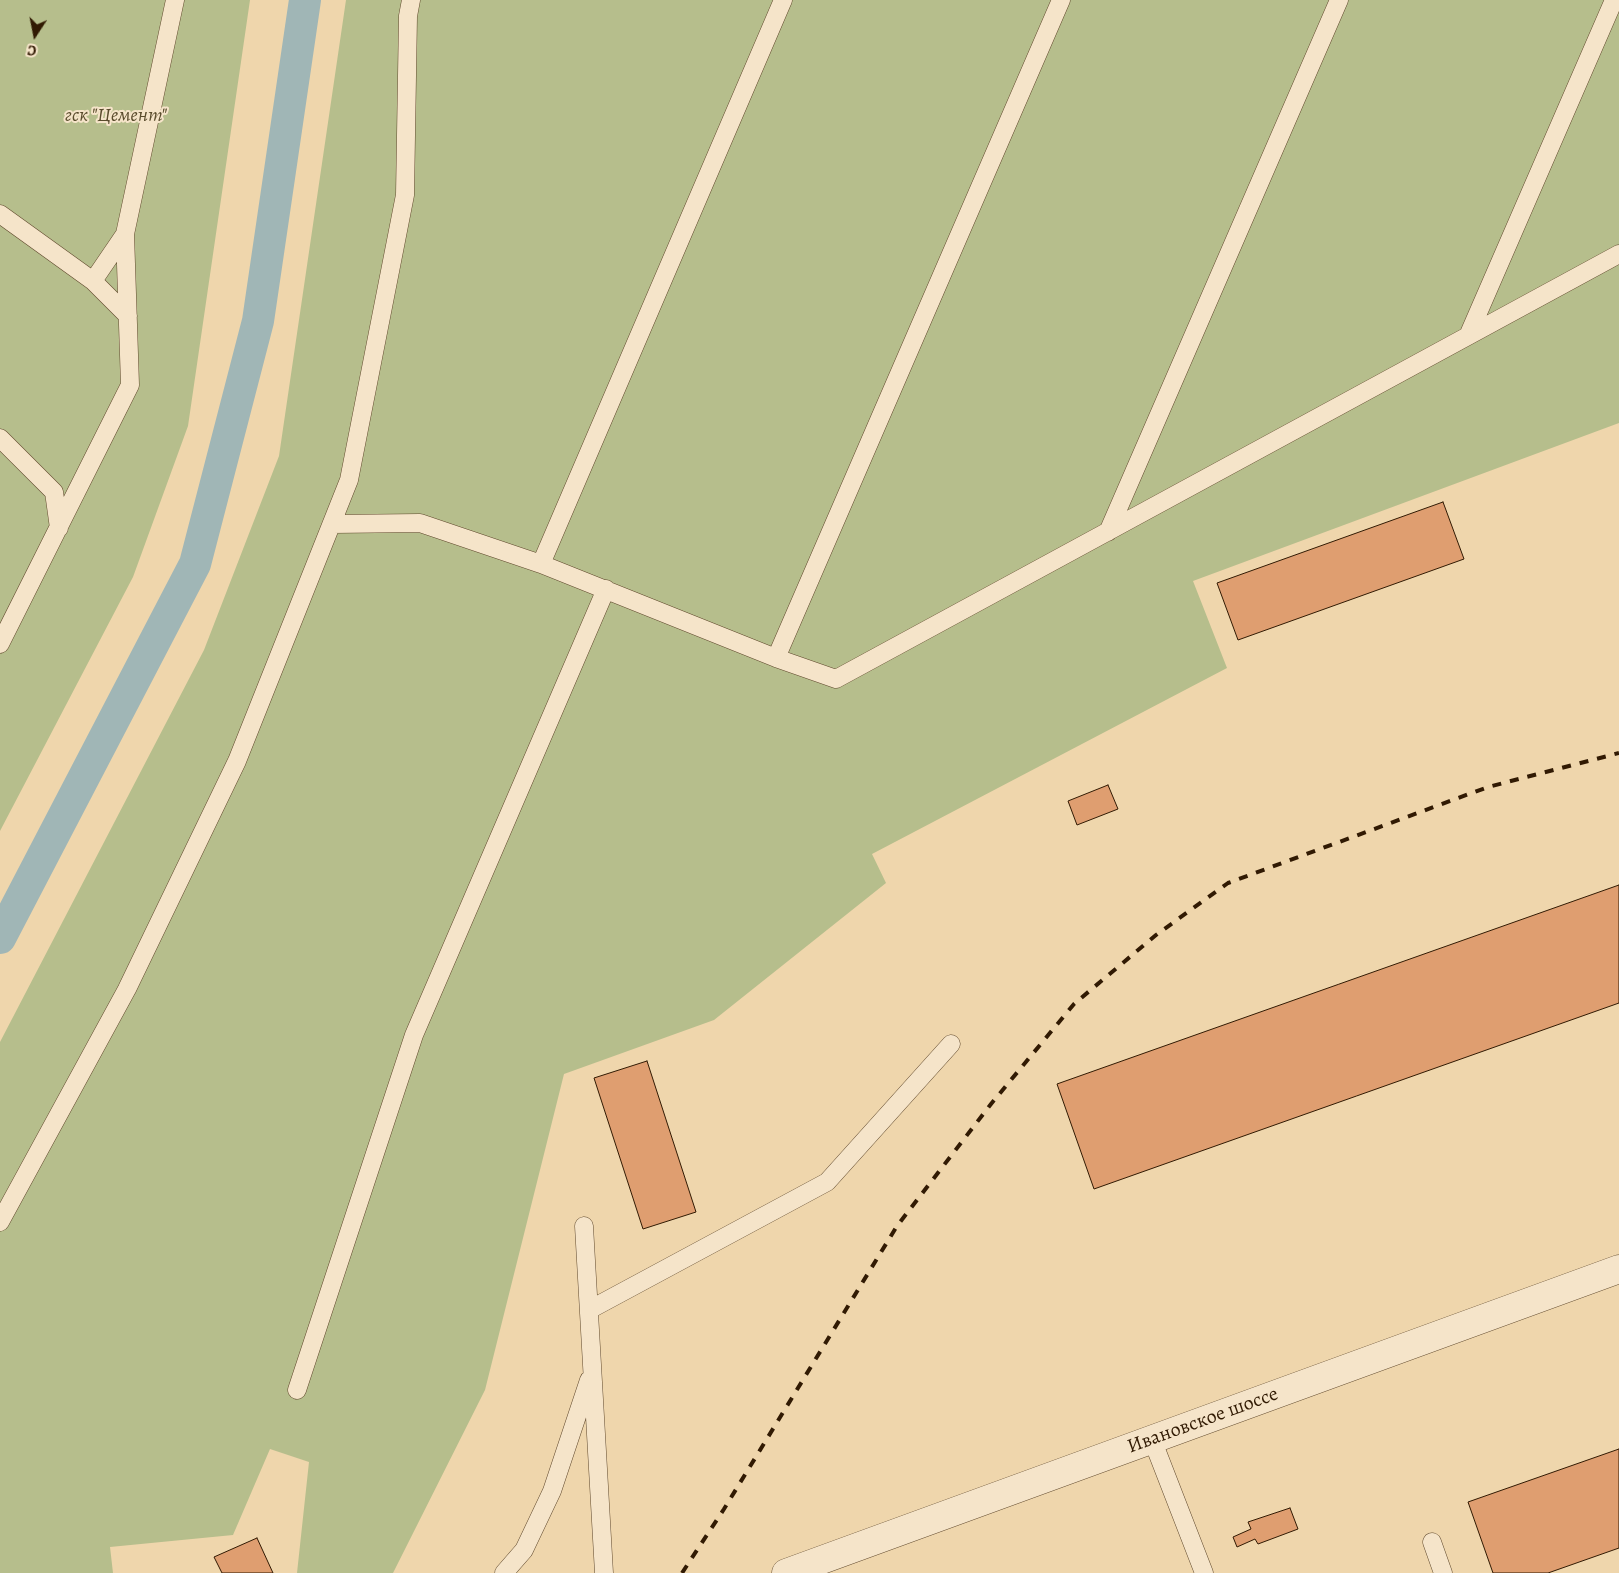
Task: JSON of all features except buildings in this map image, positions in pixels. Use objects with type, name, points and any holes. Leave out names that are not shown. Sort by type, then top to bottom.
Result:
[{"type":"street","name":"Ивановское шоссе","points":[[786,1573],[1619,1269]]},
{"type":"lane","points":[[0,644],[130,385],[124,234],[175,0]]},
{"type":"lane","points":[[0,1222],[127,990],[237,761],[349,480],[405,194],[408,16],[411,0]]},
{"type":"lane","points":[[541,564],[782,0]]},
{"type":"lane","points":[[776,658],[1061,0]]},
{"type":"lane","points":[[1108,532],[1339,0]]},
{"type":"lane","points":[[1468,336],[1614,0]]},
{"type":"lane","points":[[0,214],[93,281],[128,316]]},
{"type":"lane","points":[[93,281],[124,234]]},
{"type":"lane","points":[[332,524],[420,523],[541,564],[776,658],[836,679],[1619,254]]},
{"type":"lane","points":[[0,438],[54,492],[59,528]]},
{"type":"lane","points":[[297,1390],[414,1035],[606,589]]},
{"type":"lane","points":[[589,1310],[827,1182],[951,1044]]},
{"type":"lane","points":[[584,1226],[604,1573]]},
{"type":"lane","points":[[504,1573],[524,1550],[552,1491],[592,1370]]},
{"type":"lane","points":[[1152,1439],[1204,1573]]},
{"type":"lane","points":[[1432,1542],[1443,1573]]},
{"type":"green space","name":"гск \"Цемент\"","points":[[0,0],[250,0],[188,426],[133,577],[0,831]]},
{"type":"green space","points":[[346,0],[1619,0],[1619,423],[1193,581],[1227,668],[872,854],[886,883],[714,1020],[564,1074],[485,1390],[393,1573],[297,1573],[309,1462],[270,1449],[233,1535],[110,1547],[113,1573],[0,1573],[0,1042],[204,650],[279,456]]},
{"type":"waterway","points":[[0,938],[195,564],[258,321],[305,0]]},
{"type":"railway","points":[[682,1573],[724,1509],[897,1226],[991,1104],[1074,1004],[1156,935],[1228,883],[1488,787],[1619,753]]}]
